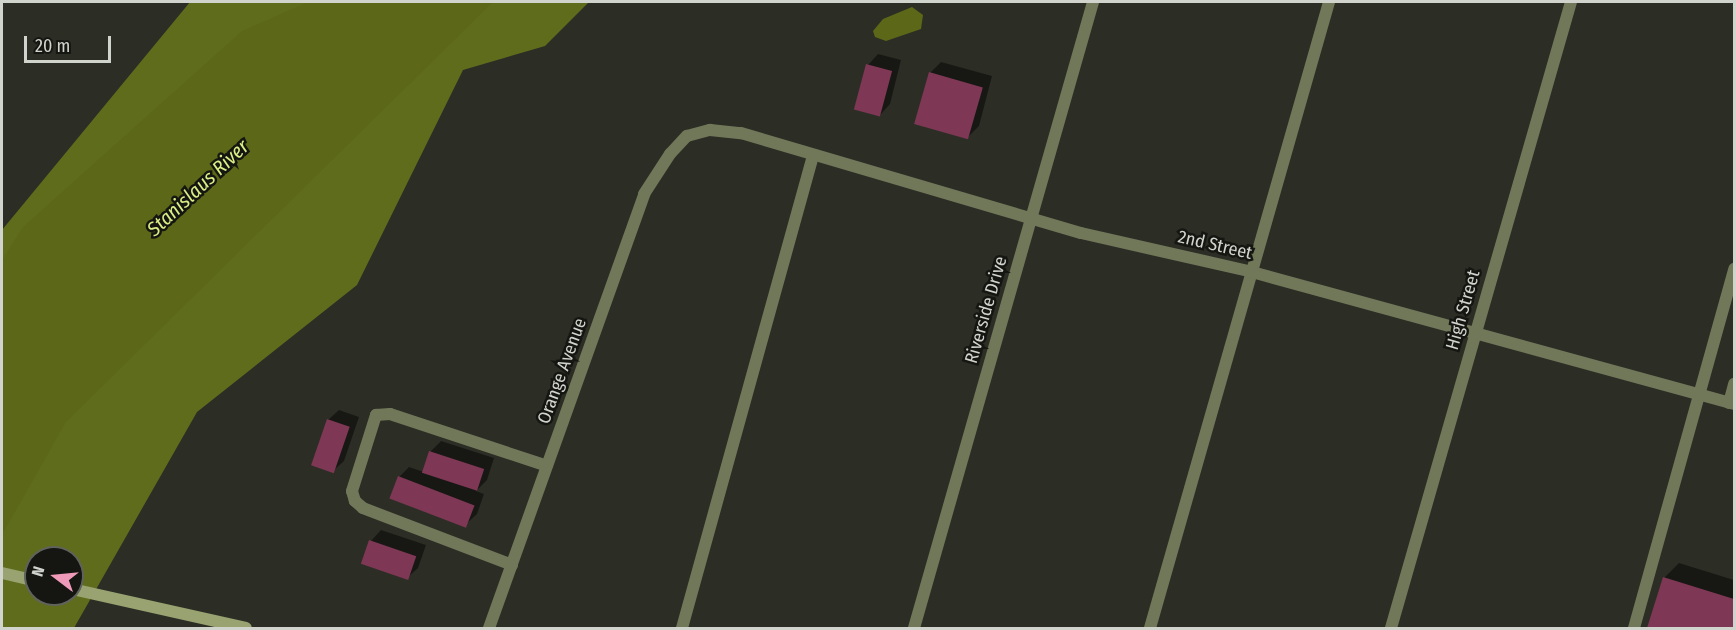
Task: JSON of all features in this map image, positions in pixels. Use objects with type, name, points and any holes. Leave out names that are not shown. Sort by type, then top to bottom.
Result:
[{"type":"main road","points":[[2,573],[24,578]]},
{"type":"main road","points":[[84,592],[246,628]]},
{"type":"street","name":"Riverside Drive","points":[[914,628],[1093,2]]},
{"type":"street","points":[[1150,628],[1329,2]]},
{"type":"street","name":"High Street","points":[[1391,628],[1571,2]]},
{"type":"street","name":"2nd Street","points":[[687,136],[710,130],[741,133],[1031,219],[1252,272],[1732,404]]},
{"type":"street","name":"Orange Avenue","points":[[489,628],[645,194],[669,154],[687,136]]},
{"type":"street","points":[[682,628],[813,156]]},
{"type":"street","points":[[1634,628],[1734,269]]},
{"type":"street","points":[[1732,404],[1734,384]]},
{"type":"street","points":[[512,565],[363,508],[355,501],[352,491],[376,416],[390,414],[547,466]]},
{"type":"shaded area","points":[[190,2],[589,2],[545,46],[463,70],[357,285],[197,412],[74,628],[2,628],[2,230]]},
{"type":"water","name":"Stanislaus River","points":[[308,2],[493,2],[66,422],[2,535],[2,260],[23,227],[242,31]]},
{"type":"water","points":[[912,7],[923,15],[921,29],[886,41],[875,37],[873,31],[883,19]]},
{"type":"building","points":[[866,64],[892,71],[880,116],[854,109]]},
{"type":"building","points":[[929,72],[983,87],[968,139],[914,124]]},
{"type":"building","points":[[327,419],[350,427],[334,473],[311,465]]},
{"type":"building","points":[[429,451],[484,469],[477,491],[422,473]]},
{"type":"building","points":[[398,476],[475,505],[466,528],[389,498]]},
{"type":"building","points":[[369,540],[416,556],[408,580],[361,564]]},
{"type":"building","points":[[1663,577],[1734,599],[1734,628],[1647,628]]}]
